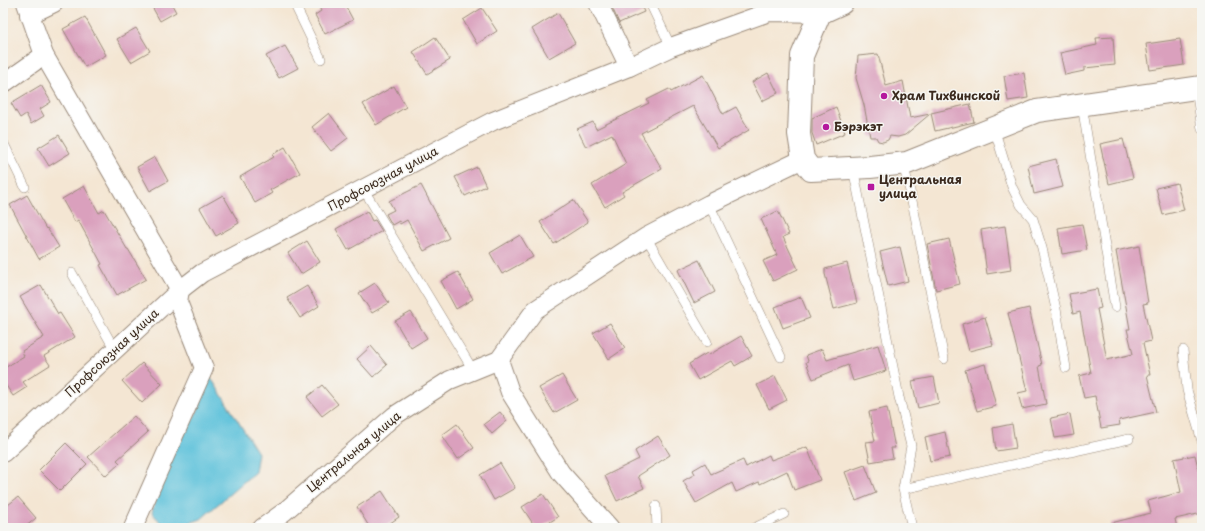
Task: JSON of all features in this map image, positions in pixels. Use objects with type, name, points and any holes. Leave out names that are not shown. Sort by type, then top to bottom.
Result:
[{"type":"street","points":[[54,3],[28,9],[44,55],[180,290],[178,302],[204,368],[133,528]]},
{"type":"street","points":[[598,3],[629,67]]},
{"type":"street","name":"Профсоюзная улица","points":[[3,453],[180,290],[202,273],[493,122],[629,67],[671,47],[769,12],[820,13],[842,3]]},
{"type":"street","points":[[820,13],[802,56],[799,134],[803,159],[811,170],[903,164],[1038,111],[1199,87]]},
{"type":"street","points":[[3,84],[44,55]]},
{"type":"street","points":[[610,528],[561,473],[510,392],[499,360],[535,310],[646,237],[709,204],[803,159]]},
{"type":"street","name":"Центральная улица","points":[[262,528],[284,512],[394,416],[450,380],[499,360]]},
{"type":"lane","points":[[294,3],[320,59]]},
{"type":"lane","points":[[650,3],[671,47]]},
{"type":"lane","points":[[1199,87],[1202,129]]},
{"type":"lane","points":[[1082,104],[1115,307]]},
{"type":"lane","points":[[994,128],[1012,187],[1020,205],[1033,219],[1042,248],[1056,309],[1066,368]]},
{"type":"lane","points":[[3,142],[25,187]]},
{"type":"lane","points":[[903,164],[910,191],[944,359]]},
{"type":"lane","points":[[853,168],[896,382],[911,446],[904,489],[912,528]]},
{"type":"lane","points":[[364,190],[473,370]]},
{"type":"lane","points":[[709,204],[781,357]]},
{"type":"lane","points":[[646,237],[707,342]]},
{"type":"lane","points":[[72,273],[115,350]]},
{"type":"lane","points":[[1183,350],[1188,390],[1202,441]]},
{"type":"lane","points":[[904,489],[1129,439]]},
{"type":"lane","points":[[656,506],[657,528]]},
{"type":"lane","points":[[754,528],[784,514]]},
{"type":"water","points":[[206,370],[258,453],[255,472],[201,519],[175,528],[166,528],[152,513],[160,477],[199,408]]},
{"type":"building","points":[[150,3],[171,3],[176,12],[160,21]]},
{"type":"building","points":[[317,3],[344,3],[353,20],[325,34],[315,15],[321,11]]},
{"type":"building","points":[[610,3],[640,3],[644,12],[619,23]]},
{"type":"building","points":[[482,8],[497,31],[477,44],[463,20]]},
{"type":"building","points":[[558,13],[575,43],[549,58],[532,29]]},
{"type":"building","points":[[85,17],[106,55],[85,67],[63,29]]},
{"type":"building","points":[[136,28],[150,51],[131,62],[117,39]]},
{"type":"building","points":[[435,37],[450,60],[427,74],[413,52]]},
{"type":"building","points":[[1113,37],[1115,65],[1084,68],[1084,71],[1065,75],[1060,53],[1097,45],[1096,38]]},
{"type":"building","points":[[1180,39],[1184,65],[1150,70],[1146,44]]},
{"type":"building","points":[[285,46],[298,68],[279,78],[266,56]]},
{"type":"building","name":"Храм Тихвинской","points":[[878,54],[886,86],[903,81],[910,118],[930,114],[905,135],[898,137],[890,136],[888,140],[883,142],[878,141],[876,137],[870,137],[864,105],[856,78],[858,56]]},
{"type":"building","points":[[768,73],[778,93],[762,101],[752,82]]},
{"type":"building","points":[[1024,73],[1028,98],[1008,101],[1004,76]]},
{"type":"building","points":[[703,75],[723,114],[736,107],[749,130],[718,148],[693,106],[641,133],[662,169],[622,192],[624,195],[605,207],[592,185],[626,164],[612,134],[586,147],[577,129],[593,122],[596,129],[649,103],[647,100],[669,89],[671,92]]},
{"type":"building","points":[[41,85],[51,102],[40,109],[44,116],[31,124],[26,114],[20,118],[11,103]]},
{"type":"building","points":[[394,86],[406,107],[376,125],[363,104]]},
{"type":"building","points":[[970,104],[974,122],[935,131],[931,113]]},
{"type":"building","name":"Бэрэкэт","points":[[836,107],[845,133],[816,145],[812,133],[812,118]]},
{"type":"building","points":[[329,113],[348,138],[331,151],[312,127]]},
{"type":"building","points":[[59,135],[70,153],[49,166],[38,148]]},
{"type":"building","points":[[1123,139],[1133,178],[1109,184],[1100,144]]},
{"type":"building","points":[[285,147],[300,173],[270,190],[272,193],[255,203],[240,177],[274,157],[272,155]]},
{"type":"building","points":[[155,157],[168,181],[150,191],[137,167]]},
{"type":"building","points":[[1056,159],[1063,187],[1034,194],[1028,166]]},
{"type":"building","points":[[477,167],[486,186],[465,196],[455,177]]},
{"type":"building","points":[[1177,183],[1184,210],[1163,215],[1156,188]]},
{"type":"building","points":[[421,185],[449,238],[424,251],[407,220],[400,224],[399,221],[392,225],[386,214],[394,210],[389,201]]},
{"type":"building","points":[[84,186],[99,213],[104,210],[146,279],[117,295],[100,265],[102,264],[78,220],[75,222],[62,199]]},
{"type":"building","points":[[27,195],[46,229],[47,228],[59,247],[39,259],[10,205]]},
{"type":"building","points":[[223,195],[239,223],[216,236],[200,208]]},
{"type":"building","points":[[573,200],[588,222],[554,244],[540,222]]},
{"type":"building","points":[[367,211],[372,221],[375,220],[382,231],[348,250],[336,229]]},
{"type":"building","points":[[778,211],[789,234],[783,237],[798,269],[773,281],[763,261],[777,255],[761,219]]},
{"type":"building","points":[[1082,224],[1087,250],[1062,254],[1058,228]]},
{"type":"building","points":[[1005,226],[1011,270],[987,274],[981,230]]},
{"type":"building","points":[[520,235],[533,257],[502,274],[490,253]]},
{"type":"building","points":[[949,239],[960,284],[936,290],[927,244]]},
{"type":"building","points":[[307,241],[320,262],[301,274],[288,253]]},
{"type":"building","points":[[1139,246],[1148,303],[1143,304],[1151,341],[1143,343],[1150,375],[1147,375],[1156,412],[1119,420],[1120,425],[1101,428],[1095,396],[1084,398],[1079,376],[1091,373],[1080,312],[1073,314],[1069,294],[1097,289],[1101,308],[1097,309],[1107,360],[1133,354],[1127,329],[1130,329],[1116,251]]},
{"type":"building","points":[[900,247],[908,281],[888,286],[880,252]]},
{"type":"building","points":[[699,260],[715,292],[694,303],[678,270]]},
{"type":"building","points":[[847,263],[857,303],[834,309],[825,269]]},
{"type":"building","points":[[458,272],[473,299],[456,309],[441,281]]},
{"type":"building","points":[[375,283],[389,303],[372,313],[359,293]]},
{"type":"building","points":[[41,285],[58,314],[60,313],[75,337],[44,356],[50,365],[23,382],[27,387],[13,396],[3,381],[3,369],[24,356],[22,351],[44,337],[20,297]]},
{"type":"building","points":[[307,286],[319,306],[300,318],[287,298]]},
{"type":"building","points":[[801,297],[810,318],[783,328],[775,307]]},
{"type":"building","points":[[1029,308],[1042,365],[1039,366],[1046,404],[1022,409],[1018,393],[1027,391],[1008,313]]},
{"type":"building","points":[[411,312],[427,338],[411,348],[395,321]]},
{"type":"building","points":[[985,317],[993,345],[969,351],[962,324]]},
{"type":"building","points":[[610,323],[625,348],[609,359],[593,333]]},
{"type":"building","points":[[741,336],[752,356],[735,366],[732,361],[698,380],[689,364],[707,353],[709,355]]},
{"type":"building","points":[[878,345],[886,371],[853,381],[848,365],[813,379],[806,362],[808,361],[806,355],[822,349],[827,360]]},
{"type":"building","points":[[371,346],[387,365],[373,377],[357,359]]},
{"type":"building","points":[[142,363],[162,384],[142,403],[122,381]]},
{"type":"building","points":[[985,364],[996,406],[977,411],[965,370]]},
{"type":"building","points":[[562,375],[577,400],[554,413],[539,388]]},
{"type":"building","points":[[775,376],[787,400],[769,409],[757,385]]},
{"type":"building","points":[[934,377],[939,403],[918,408],[912,381]]},
{"type":"building","points":[[322,385],[338,404],[322,416],[307,397]]},
{"type":"building","points":[[887,408],[895,448],[891,448],[893,458],[870,462],[866,442],[875,441],[869,412]]},
{"type":"building","points":[[500,412],[507,421],[492,434],[484,424]]},
{"type":"building","points":[[1070,414],[1074,435],[1055,438],[1051,418]]},
{"type":"building","points":[[134,416],[148,432],[117,460],[120,463],[106,476],[88,457]]},
{"type":"building","points":[[457,424],[474,448],[458,459],[442,435]]},
{"type":"building","points":[[1012,424],[1016,448],[996,451],[993,428]]},
{"type":"building","points":[[945,432],[950,457],[930,461],[925,437]]},
{"type":"building","points":[[658,436],[670,455],[638,476],[644,488],[617,501],[605,476],[639,459],[635,451]]},
{"type":"building","points":[[66,443],[87,464],[60,491],[39,470]]},
{"type":"building","points":[[807,447],[820,480],[794,490],[787,471],[760,484],[759,482],[736,492],[732,483],[696,503],[683,481],[695,474],[693,470],[705,463],[711,474],[743,460],[746,467],[769,455],[771,460]]},
{"type":"building","points":[[1195,455],[1202,484],[1202,513],[1175,519],[1177,528],[1111,528],[1111,523],[1151,513],[1148,501],[1181,492],[1174,459]]},
{"type":"building","points":[[500,463],[515,488],[494,500],[480,475]]},
{"type":"building","points":[[865,465],[876,493],[856,501],[845,472]]},
{"type":"building","points":[[382,491],[399,517],[383,528],[370,528],[357,507]]},
{"type":"building","points":[[543,494],[558,517],[540,528],[536,528],[522,507]]},
{"type":"building","points":[[18,497],[36,518],[24,528],[3,528],[3,509]]},
{"type":"place","name":"Храм Тихвинской","points":[[884,96]]},
{"type":"place","name":"Бэрэкэт","points":[[826,127]]},
{"type":"place","name":"Центральная улица","points":[[871,187]]}]
